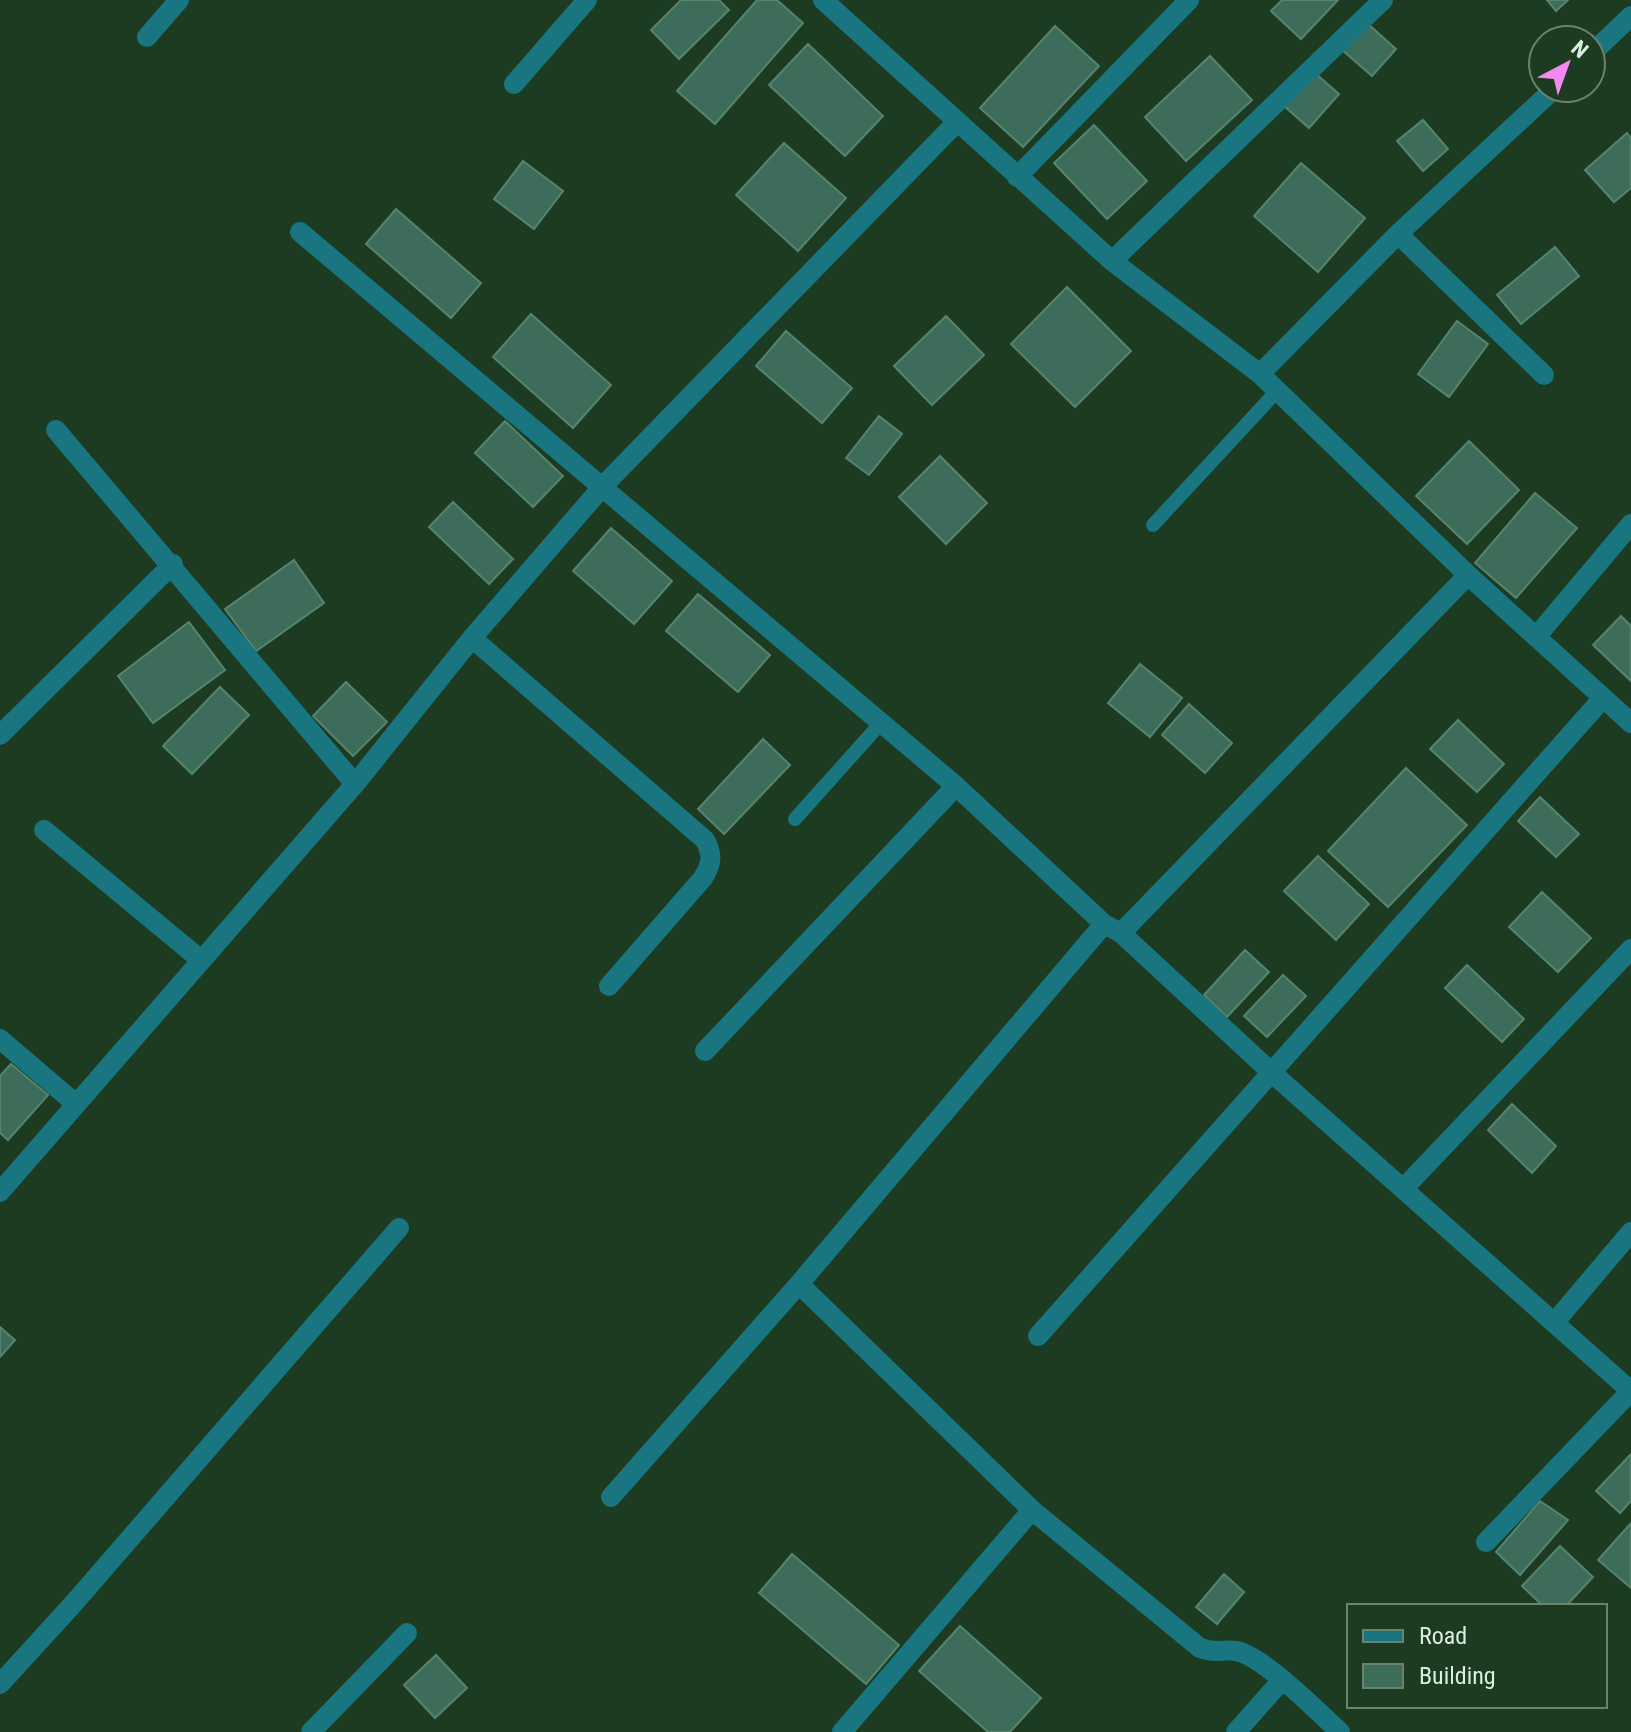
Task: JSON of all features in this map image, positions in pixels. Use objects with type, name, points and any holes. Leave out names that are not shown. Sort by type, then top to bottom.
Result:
[{"type":"street","points":[[147,37],[179,0]]},
{"type":"street","points":[[514,84],[587,0]]},
{"type":"street","points":[[823,0],[1112,261],[1260,374],[1468,575],[1631,723]]},
{"type":"street","points":[[1017,177],[1189,0]]},
{"type":"street","points":[[1112,261],[1383,0]]},
{"type":"street","points":[[1607,39],[1631,16]]},
{"type":"street","points":[[1260,374],[1398,234],[1538,104]]},
{"type":"street","points":[[0,1192],[355,784],[472,638],[603,486],[957,122]]},
{"type":"street","points":[[300,232],[956,786],[1271,1072],[1631,1391],[1486,1542]]},
{"type":"street","points":[[1398,234],[1544,375]]},
{"type":"street","points":[[56,430],[173,564],[355,784]]},
{"type":"street","points":[[1536,637],[1631,524]]},
{"type":"street","points":[[0,735],[173,564]]},
{"type":"street","points":[[611,1497],[1112,928],[1468,575]]},
{"type":"street","points":[[472,638],[705,840],[711,850],[712,860],[703,878],[609,986]]},
{"type":"street","points":[[1038,1336],[1603,698]]},
{"type":"street","points":[[705,1051],[956,786]]},
{"type":"street","points":[[44,830],[201,960]]},
{"type":"street","points":[[1403,1189],[1631,949]]},
{"type":"street","points":[[0,1039],[76,1104]]},
{"type":"street","points":[[0,1684],[399,1228]]},
{"type":"street","points":[[1554,1323],[1631,1232]]},
{"type":"street","points":[[799,1284],[1032,1510],[1200,1648],[1217,1654],[1237,1651],[1282,1680],[1340,1732]]},
{"type":"street","points":[[842,1732],[1032,1510]]},
{"type":"street","points":[[311,1732],[407,1633]]},
{"type":"street","points":[[1236,1732],[1282,1680]]},
{"type":"lane","points":[[1153,525],[1277,391]]},
{"type":"lane","points":[[795,819],[881,723]]},
{"type":"building","points":[[681,0],[719,0],[729,10],[679,59],[651,30]]},
{"type":"building","points":[[757,0],[777,0],[803,23],[715,124],[677,91]]},
{"type":"building","points":[[1282,0],[1338,0],[1301,39],[1271,11]]},
{"type":"building","points":[[1547,0],[1568,0],[1556,11]]},
{"type":"building","points":[[1367,23],[1396,49],[1372,76],[1342,50]]},
{"type":"building","points":[[1055,26],[1099,66],[1023,147],[980,108]]},
{"type":"building","points":[[808,44],[883,116],[845,156],[769,85]]},
{"type":"building","points":[[1210,56],[1252,100],[1186,161],[1145,117]]},
{"type":"building","points":[[1315,73],[1339,94],[1309,128],[1285,107]]},
{"type":"building","points":[[1423,120],[1448,149],[1423,171],[1397,141]]},
{"type":"building","points":[[1094,125],[1147,181],[1107,219],[1054,163]]},
{"type":"building","points":[[1627,133],[1631,138],[1631,188],[1614,202],[1585,170]]},
{"type":"building","points":[[784,143],[846,198],[798,251],[736,195]]},
{"type":"building","points":[[523,161],[563,191],[534,229],[494,199]]},
{"type":"building","points":[[1301,163],[1365,218],[1318,272],[1254,216]]},
{"type":"building","points":[[396,209],[481,283],[451,318],[366,244]]},
{"type":"building","points":[[1555,247],[1579,276],[1521,324],[1497,295]]},
{"type":"building","points":[[1067,287],[1131,351],[1075,407],[1011,344]]},
{"type":"building","points":[[531,314],[611,385],[573,428],[493,357]]},
{"type":"building","points":[[946,316],[984,355],[932,405],[894,366]]},
{"type":"building","points":[[1457,321],[1488,344],[1449,397],[1418,374]]},
{"type":"building","points":[[786,331],[852,388],[822,423],[756,366]]},
{"type":"building","points":[[879,416],[902,434],[869,475],[846,458]]},
{"type":"building","points":[[505,421],[563,476],[533,507],[475,453]]},
{"type":"building","points":[[1469,441],[1519,490],[1467,544],[1416,496]]},
{"type":"building","points":[[940,456],[987,503],[946,544],[899,497]]},
{"type":"building","points":[[1535,493],[1577,528],[1516,598],[1475,563]]},
{"type":"building","points":[[453,502],[513,559],[489,584],[429,527]]},
{"type":"building","points":[[611,528],[672,581],[634,624],[573,571]]},
{"type":"building","points":[[294,560],[324,603],[256,651],[225,609]]},
{"type":"building","points":[[698,594],[770,655],[738,692],[666,631]]},
{"type":"building","points":[[1621,616],[1631,626],[1631,681],[1593,645]]},
{"type":"building","points":[[189,622],[225,670],[153,723],[118,676]]},
{"type":"building","points":[[1140,664],[1182,698],[1150,737],[1108,703]]},
{"type":"building","points":[[346,682],[387,722],[353,756],[313,716]]},
{"type":"building","points":[[220,687],[249,715],[192,774],[163,746]]},
{"type":"building","points":[[1189,704],[1232,743],[1205,773],[1162,735]]},
{"type":"building","points":[[1458,720],[1504,764],[1477,792],[1430,749]]},
{"type":"building","points":[[763,739],[790,765],[724,834],[698,809]]},
{"type":"building","points":[[1406,768],[1467,825],[1388,907],[1328,851]]},
{"type":"building","points":[[1540,797],[1579,834],[1556,857],[1518,821]]},
{"type":"building","points":[[1318,856],[1369,904],[1336,940],[1284,891]]},
{"type":"building","points":[[1542,892],[1591,938],[1558,972],[1509,927]]},
{"type":"building","points":[[1245,950],[1269,972],[1227,1017],[1204,995]]},
{"type":"building","points":[[1467,965],[1524,1019],[1502,1042],[1445,988]]},
{"type":"building","points":[[1283,975],[1306,996],[1267,1037],[1244,1016]]},
{"type":"building","points":[[11,1064],[48,1095],[8,1140],[0,1133],[0,1076]]},
{"type":"building","points":[[1512,1104],[1556,1146],[1532,1173],[1488,1130]]},
{"type":"building","points":[[0,1327],[15,1340],[0,1357]]},
{"type":"building","points":[[1631,1454],[1631,1501],[1620,1513],[1596,1491]]},
{"type":"building","points":[[1540,1501],[1568,1520],[1520,1575],[1496,1552]]},
{"type":"building","points":[[1631,1523],[1631,1588],[1598,1560]]},
{"type":"building","points":[[1560,1546],[1593,1577],[1568,1604],[1541,1604],[1522,1586]]},
{"type":"building","points":[[792,1554],[899,1645],[866,1684],[759,1593]]},
{"type":"building","points":[[1224,1574],[1244,1592],[1217,1624],[1196,1607]]},
{"type":"building","points":[[960,1626],[1041,1698],[1010,1732],[988,1732],[919,1671]]},
{"type":"building","points":[[436,1655],[467,1688],[435,1718],[404,1685]]}]
